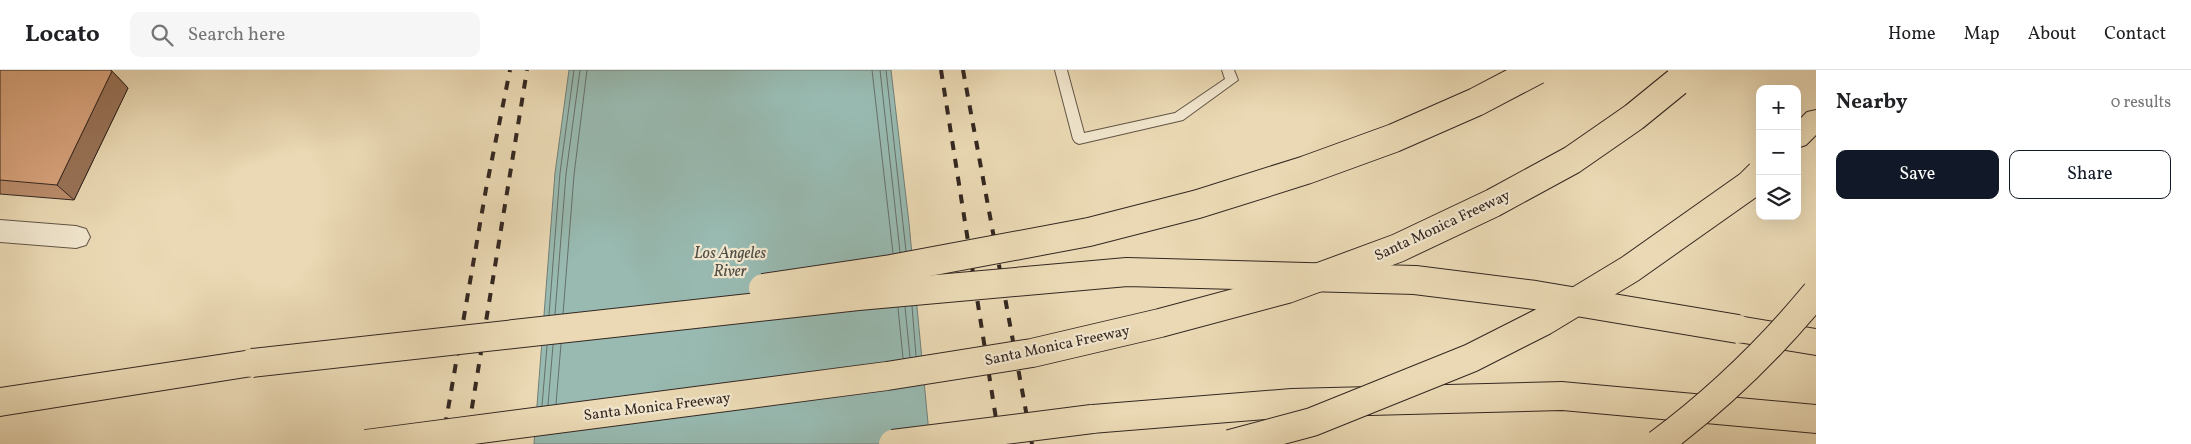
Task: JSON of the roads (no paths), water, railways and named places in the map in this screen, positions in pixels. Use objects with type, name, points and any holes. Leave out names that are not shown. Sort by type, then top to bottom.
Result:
[{"type":"highway","points":[[0,402],[252,363],[891,270],[1089,232],[1198,204],[1306,170],[1394,138],[1476,102],[1537,70]]},
{"type":"highway","name":"Santa Monica Freeway","points":[[366,444],[888,376],[1032,353],[1160,323],[1287,289],[1398,248],[1493,203],[1572,160],[1634,117],[1684,76]]},
{"type":"highway","points":[[1801,134],[1816,119]]},
{"type":"highway","points":[[1230,444],[1312,422],[1470,358],[1544,321],[1630,269],[1749,185],[1759,175]]},
{"type":"highway","points":[[252,363],[858,296],[1127,272],[1415,280],[1535,295],[1816,342]]},
{"type":"highway","points":[[1658,444],[1731,387],[1774,345],[1816,293]]},
{"type":"highway","points":[[893,444],[1092,419],[1291,403],[1562,396],[1816,419]]},
{"type":"street","points":[[0,231],[76,237]]},
{"type":"lane","points":[[1061,70],[1079,139],[1179,118],[1232,80],[1228,70]]},
{"type":"water","name":"Los Angeles River","points":[[569,70],[891,70],[909,223],[930,444],[534,444],[555,173]]},
{"type":"railway","points":[[442,444],[486,189],[510,70]]},
{"type":"railway","points":[[466,444],[527,70]]},
{"type":"railway","points":[[941,70],[1000,444]]},
{"type":"railway","points":[[963,70],[1032,444]]}]
